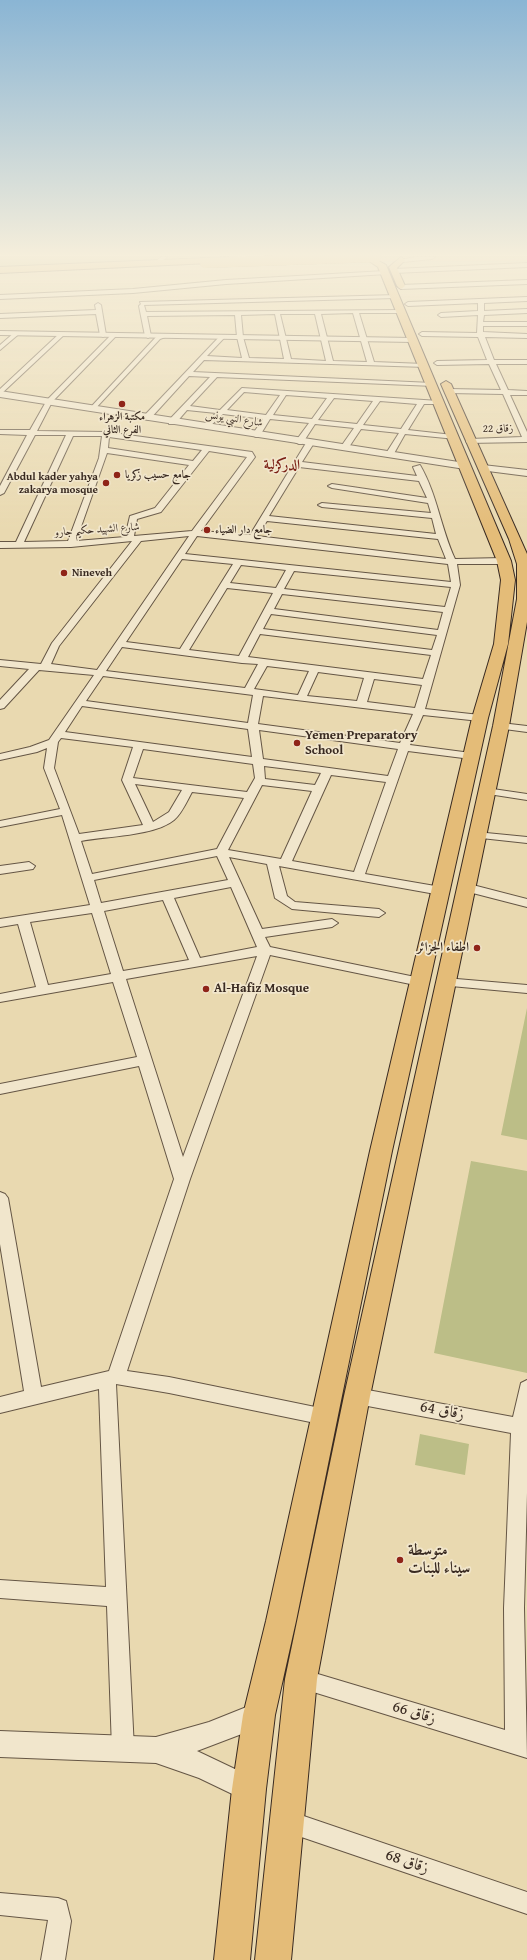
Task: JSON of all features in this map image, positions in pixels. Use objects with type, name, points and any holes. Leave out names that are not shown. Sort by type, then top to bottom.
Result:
[{"type":"main road","points":[[273,1960],[301,1679],[357,1396],[432,982],[441,891],[480,718],[501,644],[508,580],[504,561],[474,467],[462,439],[435,395],[430,364],[423,348]]},
{"type":"main road","points":[[232,1960],[248,1789],[259,1715],[282,1622],[381,1151],[432,982],[465,887],[501,726],[524,599],[525,564],[515,539],[474,467]]},
{"type":"street","points":[[0,393],[47,348]]},
{"type":"street","points":[[0,493],[31,432],[49,401],[101,348]]},
{"type":"street","points":[[92,409],[148,348]]},
{"type":"street","points":[[146,418],[211,348]]},
{"type":"street","points":[[243,348],[246,360]]},
{"type":"street","points":[[286,348],[288,361]]},
{"type":"street","points":[[326,348],[330,362]]},
{"type":"street","points":[[366,348],[371,364]]},
{"type":"street","points":[[486,348],[527,440]]},
{"type":"street","points":[[202,358],[371,364],[527,362]]},
{"type":"street","points":[[187,374],[216,375],[435,395]]},
{"type":"street","points":[[172,422],[216,375]]},
{"type":"street","points":[[207,427],[242,390],[378,399],[506,392],[527,393]]},
{"type":"street","name":"شارع النبي يونس","points":[[0,393],[299,442],[527,473]]},
{"type":"street","points":[[256,435],[284,393]]},
{"type":"street","points":[[389,455],[404,432],[435,395]]},
{"type":"street","points":[[299,442],[332,396]]},
{"type":"street","points":[[344,448],[378,399]]},
{"type":"street","name":"زقاق 22","points":[[186,408],[223,410],[462,439],[527,440]]},
{"type":"street","points":[[0,432],[106,434],[249,454],[251,457],[195,533],[55,738],[49,768],[66,810],[74,840],[88,878],[182,1179]]},
{"type":"street","points":[[18,546],[71,433]]},
{"type":"street","points":[[71,544],[103,458],[106,434]]},
{"type":"street","points":[[252,538],[310,443]]},
{"type":"street","points":[[0,706],[5,693],[40,667],[55,644],[133,539],[132,518],[158,510],[207,448]]},
{"type":"street","points":[[104,450],[195,464]]},
{"type":"street","points":[[297,464],[326,496],[441,536]]},
{"type":"street","points":[[358,876],[404,747],[420,711],[456,585],[452,562],[434,516],[432,501],[417,466]]},
{"type":"street","points":[[0,470],[12,469]]},
{"type":"street","points":[[264,518],[326,496],[423,479]]},
{"type":"street","points":[[326,496],[432,501]]},
{"type":"street","points":[[326,496],[434,516]]},
{"type":"street","name":"شارع الشهيد حكيم جارو","points":[[0,545],[18,546],[71,544],[195,533],[252,538],[452,562],[504,561]]},
{"type":"street","points":[[180,556],[456,585]]},
{"type":"street","points":[[183,652],[239,562]]},
{"type":"street","points":[[242,660],[291,568]]},
{"type":"street","points":[[225,585],[449,610]]},
{"type":"street","points":[[269,611],[443,632]]},
{"type":"street","points":[[258,631],[437,653]]},
{"type":"street","points":[[119,644],[428,683]]},
{"type":"street","points":[[0,663],[100,672],[301,698],[480,718]]},
{"type":"street","points":[[221,852],[260,778],[253,726],[253,692],[264,663]]},
{"type":"street","points":[[301,698],[315,669]]},
{"type":"street","points":[[360,705],[370,676]]},
{"type":"street","points":[[79,703],[471,756]]},
{"type":"street","points":[[501,726],[527,729]]},
{"type":"street","points":[[0,757],[33,750],[55,738],[139,746],[392,780]]},
{"type":"street","points":[[139,746],[135,753],[127,780],[150,827]]},
{"type":"street","points":[[285,863],[327,771]]},
{"type":"street","points":[[127,780],[251,796]]},
{"type":"street","points":[[258,781],[319,789]]},
{"type":"street","points":[[74,840],[150,827],[166,822],[172,817],[188,789]]},
{"type":"street","points":[[486,791],[527,798]]},
{"type":"street","points":[[0,824],[66,810]]},
{"type":"street","points":[[476,835],[527,840]]},
{"type":"street","points":[[88,878],[221,852],[441,891]]},
{"type":"street","points":[[123,1749],[117,1597],[112,1378],[265,950],[221,852]]},
{"type":"street","points":[[272,861],[281,898],[286,903],[292,905],[379,913]]},
{"type":"street","points":[[0,870],[29,866]]},
{"type":"street","points":[[0,923],[97,908],[234,883]]},
{"type":"street","points":[[465,887],[527,903]]},
{"type":"street","points":[[167,895],[196,962]]},
{"type":"street","points":[[23,919],[43,990]]},
{"type":"street","points":[[258,934],[332,923]]},
{"type":"street","points":[[0,998],[118,975],[265,950],[432,982],[527,989]]},
{"type":"street","points":[[0,1088],[145,1060]]},
{"type":"street","points":[[0,1198],[34,1397]]},
{"type":"street","points":[[0,1405],[112,1378],[169,1385],[325,1417]]},
{"type":"street","points":[[522,1745],[514,1608],[527,1388]]},
{"type":"street","name":"زقاق 64","points":[[357,1396],[524,1427]]},
{"type":"street","points":[[0,1589],[117,1597]]},
{"type":"street","name":"زقاق 66","points":[[301,1679],[522,1745]]},
{"type":"street","points":[[0,1744],[156,1750],[209,1736],[259,1715]]},
{"type":"street","points":[[156,1750],[204,1766],[248,1789]]},
{"type":"street","name":"زقاق 68","points":[[286,1821],[527,1903]]},
{"type":"street","points":[[0,1904],[58,1909],[60,1921],[53,1960]]},
{"type":"green space","points":[[527,1008],[527,1140],[501,1135]]},
{"type":"green space","points":[[471,1161],[527,1171],[527,1373],[434,1353]]},
{"type":"green space","points":[[420,1434],[469,1444],[465,1475],[415,1465]]},
{"type":"place","name":"مكتبة الزهراء الفرع الثاني","points":[[122,404]]},
{"type":"place","name":"جامع حسيب زكريا","points":[[117,475]]},
{"type":"place","name":"Abdul kader yahya zakarya mosque","points":[[106,483]]},
{"type":"place","name":"جامع دار الضياء","points":[[207,530]]},
{"type":"place","name":"Nineveh","points":[[64,573]]},
{"type":"place","name":"Yemen Preparatory School","points":[[297,743]]},
{"type":"place","name":"اطفاء الجزائر","points":[[477,948]]},
{"type":"place","name":"Al-Hafiz Mosque","points":[[206,989]]},
{"type":"place","name":"متوسطة سيناء للبنات","points":[[400,1560]]},
{"type":"district","name":"الدركزلية","points":[[282,465]]}]
